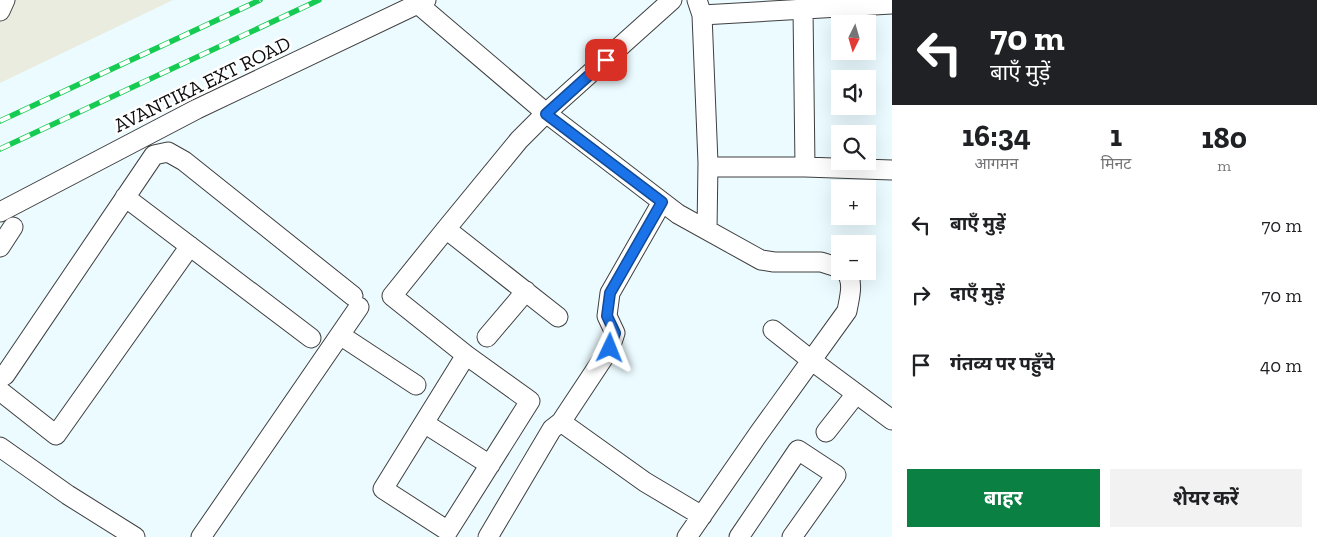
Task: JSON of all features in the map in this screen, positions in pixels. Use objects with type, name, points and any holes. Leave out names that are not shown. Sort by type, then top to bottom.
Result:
[{"type":"street","points":[[0,11],[5,0]]},
{"type":"street","points":[[466,355],[383,489],[448,531],[530,401],[466,355],[392,296],[519,140],[672,0]]},
{"type":"street","points":[[422,2],[546,114],[678,214],[761,260],[774,262],[822,262],[831,265]]},
{"type":"street","name":"AVANTIKA EXT ROAD","points":[[0,212],[197,109],[422,2]]},
{"type":"street","points":[[707,230],[708,163],[699,8],[803,10],[892,4]]},
{"type":"street","points":[[803,10],[805,167]]},
{"type":"street","points":[[0,378],[5,375],[154,155],[168,152],[184,161],[356,302],[340,335],[201,537]]},
{"type":"street","points":[[708,163],[711,167],[805,167],[892,170]]},
{"type":"street","points":[[125,197],[311,338]]},
{"type":"street","points":[[488,537],[552,430],[561,422],[610,348],[615,333],[607,316],[610,293],[662,202]]},
{"type":"street","points":[[0,247],[14,227]]},
{"type":"street","points":[[446,229],[558,317]]},
{"type":"street","points":[[0,391],[56,435],[190,246]]},
{"type":"street","points":[[687,537],[759,432],[847,311],[850,280]]},
{"type":"street","points":[[487,337],[526,291]]},
{"type":"street","points":[[772,330],[892,420]]},
{"type":"street","points":[[340,335],[416,385]]},
{"type":"street","points":[[826,432],[856,394]]},
{"type":"street","points":[[561,422],[645,482],[702,516]]},
{"type":"street","points":[[424,423],[490,465]]},
{"type":"street","points":[[0,447],[68,495],[135,537]]},
{"type":"street","points":[[739,537],[798,450],[836,475],[792,537]]},
{"type":"shaded area","points":[[0,0],[173,0],[0,83]]},
{"type":"railway","points":[[0,121],[260,0]]},
{"type":"railway","points":[[0,149],[319,0]]},
{"type":"route","points":[[606,60],[546,114],[662,202],[610,293],[607,316],[615,333],[610,348]]}]
